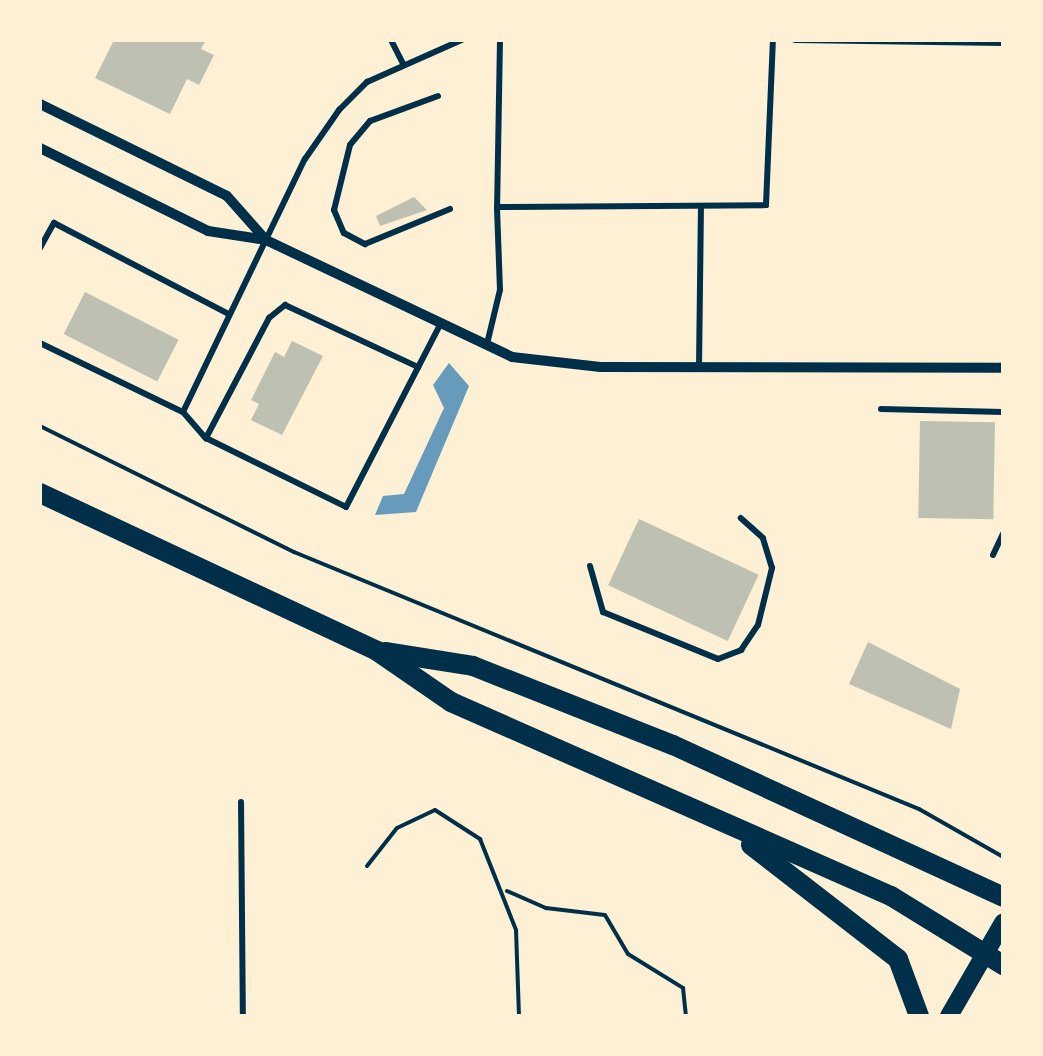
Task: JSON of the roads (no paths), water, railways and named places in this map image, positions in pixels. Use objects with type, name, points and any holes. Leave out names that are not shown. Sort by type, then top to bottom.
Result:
[{"type":"main road","points":[[40,492],[378,651],[451,702],[891,896],[995,958]]},
{"type":"main road","points":[[378,651],[473,666],[818,806],[1003,896]]},
{"type":"main road","points":[[725,826],[898,959],[919,1016]]},
{"type":"main road","points":[[949,1016],[995,958],[1003,923]]},
{"type":"street","points":[[40,104],[227,196],[266,240]]},
{"type":"street","points":[[40,148],[208,231],[266,240],[486,348],[554,365],[1003,368]]},
{"type":"lane","points":[[390,40],[403,64]]},
{"type":"lane","points":[[182,412],[227,313],[339,110],[403,64],[462,40]]},
{"type":"lane","points":[[486,348],[500,290],[500,40]]},
{"type":"lane","points":[[497,207],[766,206],[773,40]]},
{"type":"lane","points":[[796,40],[1003,43]]},
{"type":"lane","points":[[438,96],[370,121],[350,145],[334,210],[344,233],[365,244],[450,209]]},
{"type":"lane","points":[[699,367],[700,206]]},
{"type":"lane","points":[[40,248],[54,223],[227,313]]},
{"type":"lane","points":[[206,438],[277,309],[294,305],[418,367]]},
{"type":"lane","points":[[40,343],[182,412],[206,438],[346,507],[440,326]]},
{"type":"lane","points":[[881,409],[1003,412]]},
{"type":"lane","points":[[590,566],[604,612],[718,659],[741,650],[758,625],[772,568],[763,538],[741,518]]},
{"type":"lane","points":[[993,555],[1003,534]]},
{"type":"lane","points":[[241,802],[243,1016]]},
{"type":"water","points":[[449,363],[469,386],[416,512],[375,515],[383,496],[404,494],[444,408],[433,385]]}]
